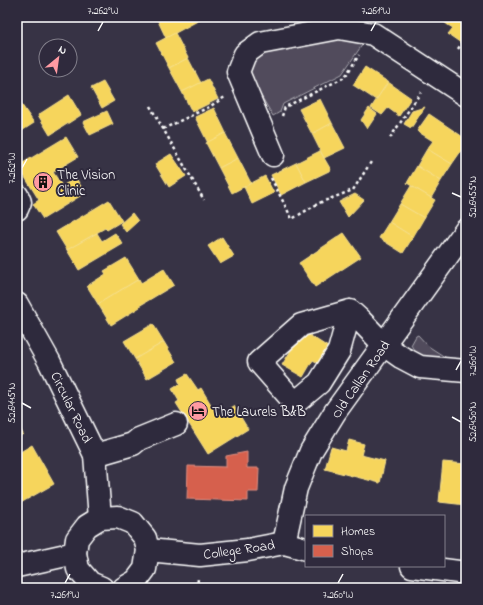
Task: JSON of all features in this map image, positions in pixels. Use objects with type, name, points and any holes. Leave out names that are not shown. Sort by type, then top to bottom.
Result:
[{"type":"street","points":[[270,157],[238,72],[236,53],[260,43],[339,28],[373,34],[466,95]]},
{"type":"street","points":[[17,195],[20,202],[17,209]]},
{"type":"street","name":"Old Callan Road","points":[[284,542],[296,488],[311,451],[335,412],[466,230]]},
{"type":"street","name":"Circular Road","points":[[17,304],[49,361],[95,455],[100,518]]},
{"type":"street","points":[[350,311],[384,345],[401,357],[420,367],[466,371]]},
{"type":"street","points":[[95,455],[133,444],[139,439],[176,424]]},
{"type":"street","points":[[102,588],[90,583],[78,569],[74,554],[77,539],[87,526],[100,518],[118,517],[133,523],[145,538],[148,550],[145,569],[136,581],[124,588]]},
{"type":"street","name":"College Road","points":[[148,550],[200,555],[248,550],[284,542],[305,550]]},
{"type":"street","points":[[17,566],[74,554]]},
{"type":"street","points":[[420,567],[466,573]]},
{"type":"path","points":[[371,162],[353,190],[319,203],[292,219],[270,157],[278,126],[285,107],[345,77],[373,34]]},
{"type":"path","points":[[458,49],[466,37]]},
{"type":"path","points":[[390,138],[424,88]]},
{"type":"path","points":[[150,106],[204,200]]},
{"type":"path","points":[[163,129],[209,107]]},
{"type":"shaded area","points":[[347,36],[367,38],[342,74],[283,104],[280,112],[273,116],[257,89],[250,73],[252,65],[259,53]]},
{"type":"shaded area","points":[[418,335],[428,346],[448,359],[426,359],[414,351],[411,345]]},
{"type":"building: Homes","points":[[160,17],[189,17],[192,24],[166,38],[157,19]]},
{"type":"building: Homes","points":[[189,17],[205,17],[192,24]]},
{"type":"building: Homes","points":[[437,17],[453,17],[448,25]]},
{"type":"building: Homes","points":[[453,17],[466,17],[466,36],[461,43],[448,34],[453,28],[448,25]]},
{"type":"building: Homes","points":[[175,33],[188,58],[169,68],[156,43]]},
{"type":"building: Homes","points":[[188,58],[201,83],[182,92],[169,68]]},
{"type":"building: Homes","points":[[365,67],[388,82],[376,100],[353,85]]},
{"type":"building: Homes","points":[[208,79],[218,99],[192,112],[182,92]]},
{"type":"building: Homes","points":[[103,82],[114,101],[102,108],[91,88]]},
{"type":"building: Homes","points":[[388,82],[411,98],[399,116],[388,108],[382,115],[371,108]]},
{"type":"building: Homes","points":[[69,95],[81,115],[50,135],[38,115]]},
{"type":"building: Homes","points":[[17,98],[34,123],[17,134]]},
{"type":"building: Homes","points":[[320,99],[332,123],[312,134],[299,109]]},
{"type":"building: Homes","points":[[425,107],[411,128],[404,124],[412,111]]},
{"type":"building: Homes","points":[[214,108],[226,133],[208,143],[195,117]]},
{"type":"building: Homes","points":[[369,108],[377,114],[367,129],[361,120]]},
{"type":"building: Homes","points":[[107,111],[113,124],[90,135],[83,122]]},
{"type":"building: Homes","points":[[429,114],[466,139],[466,144],[452,164],[427,149],[433,141],[417,131]]},
{"type":"building: Homes","points":[[332,123],[345,148],[324,158],[312,134]]},
{"type":"building: Homes","points":[[225,133],[238,158],[219,168],[206,143]]},
{"type":"building: Homes","name":"The Vision Clinic","points":[[66,137],[78,157],[53,172],[62,186],[76,178],[85,193],[43,219],[33,204],[39,200],[18,166]]},
{"type":"building: Homes","points":[[427,149],[452,164],[441,181],[417,166]]},
{"type":"building: Homes","points":[[320,151],[331,170],[306,182],[296,163]]},
{"type":"building: Homes","points":[[171,154],[186,176],[169,187],[155,164]]},
{"type":"building: Homes","points":[[238,158],[251,183],[232,193],[219,168]]},
{"type":"building: Homes","points":[[296,163],[306,182],[281,195],[271,175]]},
{"type":"building: Homes","points":[[417,166],[441,181],[431,198],[407,183]]},
{"type":"building: Homes","points":[[265,176],[274,193],[252,204],[244,187]]},
{"type":"building: Homes","points":[[411,186],[435,200],[424,218],[400,204]]},
{"type":"building: Homes","points":[[355,194],[364,200],[348,217],[339,202]]},
{"type":"building: Homes","points":[[109,200],[122,221],[107,230],[105,228],[67,250],[56,232]]},
{"type":"building: Homes","points":[[400,204],[424,218],[413,237],[389,222]]},
{"type":"building: Homes","points":[[132,213],[138,221],[126,232],[120,224]]},
{"type":"building: Homes","points":[[389,222],[413,237],[403,253],[379,238]]},
{"type":"building: Homes","points":[[97,233],[102,241],[115,233],[123,244],[79,270],[67,250]]},
{"type":"building: Homes","points":[[344,233],[361,257],[315,287],[299,263]]},
{"type":"building: Homes","points":[[222,237],[234,256],[220,264],[208,246]]},
{"type":"building: Homes","points":[[126,258],[139,279],[98,304],[87,286],[106,274],[104,271]]},
{"type":"building: Homes","points":[[164,269],[174,285],[111,325],[98,304],[139,279],[141,283]]},
{"type":"building: Homes","points":[[153,324],[164,342],[135,359],[124,341]]},
{"type":"building: Homes","points":[[303,331],[331,349],[321,365],[313,360],[303,377],[282,365]]},
{"type":"building: Homes","points":[[164,342],[176,362],[147,379],[135,359]]},
{"type":"building: Homes","name":"The Laurels B&B","points":[[187,374],[198,390],[201,388],[218,416],[234,406],[248,429],[208,454],[176,403],[179,401],[172,389],[180,384],[178,379]]},
{"type":"building: Homes","points":[[17,423],[23,434],[17,438]]},
{"type":"building: Homes","points":[[349,440],[364,444],[361,455],[385,461],[380,483],[325,469],[331,447],[346,451]]},
{"type":"building: Homes","points":[[32,445],[54,484],[17,505],[17,454]]},
{"type":"building: Homes","points":[[443,462],[466,464],[466,505],[439,502]]},
{"type":"building: Shops","points":[[247,452],[247,468],[259,468],[258,492],[248,492],[248,501],[187,499],[188,466],[226,467],[226,456]]},
{"type":"place","name":"The Vision Clinic","points":[[43,182]]},
{"type":"place","name":"The Laurels B&B","points":[[198,411]]}]
